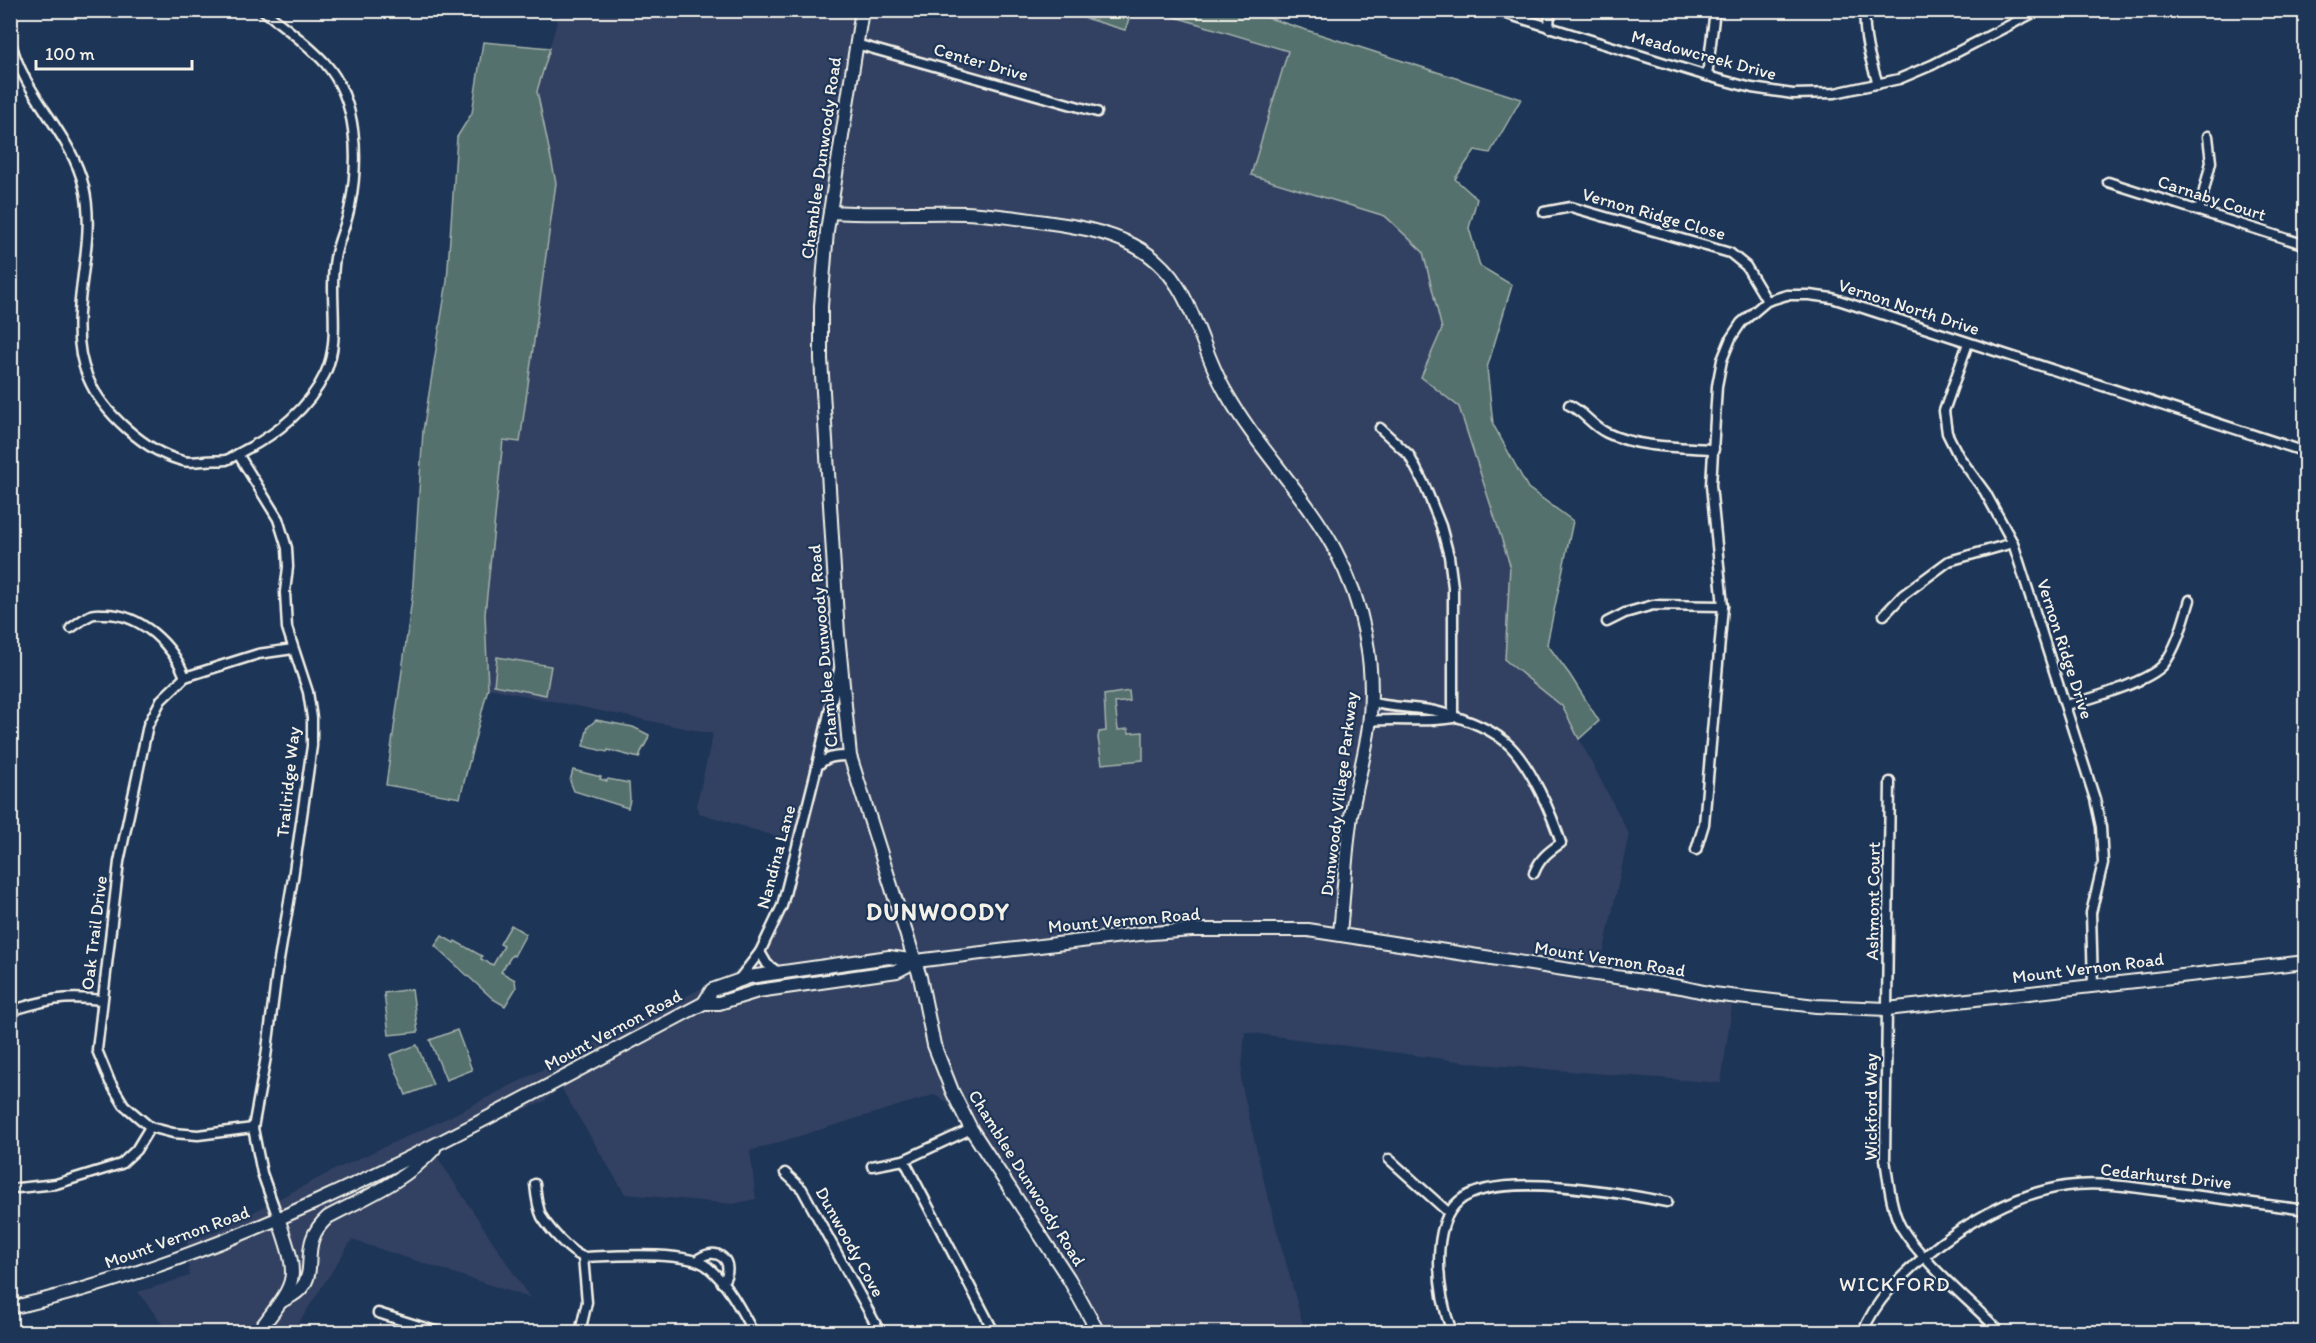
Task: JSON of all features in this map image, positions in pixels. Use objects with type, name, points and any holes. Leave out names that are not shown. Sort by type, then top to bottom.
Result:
[{"type":"street","points":[[10,39],[14,57],[28,87],[70,153],[84,185],[88,214],[87,249],[78,322],[87,377],[102,403],[134,434],[157,449],[184,461],[228,459],[265,440],[292,418],[308,402],[325,375],[335,347],[332,281],[335,256],[350,209],[354,181],[355,150],[351,125],[346,100],[337,80],[317,56],[263,10]]},
{"type":"street","name":"Chamblee Dunwoody Road","points":[[862,10],[840,137],[821,298],[821,359],[840,666],[850,756],[916,961],[939,1060],[971,1130],[1068,1280],[1098,1332]]},
{"type":"street","name":"Meadowcreek Drive","points":[[1494,10],[1707,76],[1752,88],[1793,94],[1835,93],[1899,79],[1932,65],[2038,10]]},
{"type":"street","points":[[1549,28],[1550,10]]},
{"type":"street","points":[[1707,76],[1715,10]]},
{"type":"street","points":[[1865,10],[1865,39],[1878,84]]},
{"type":"street","name":"Center Drive","points":[[856,44],[1097,112]]},
{"type":"street","points":[[2199,211],[2211,162],[2208,136]]},
{"type":"street","name":"Carnaby Court","points":[[2108,182],[2306,245]]},
{"type":"street","name":"Vernon Ridge Close","points":[[1545,212],[1570,207],[1730,253],[1746,266],[1767,301]]},
{"type":"street","name":"Dunwoody Village Parkway","points":[[830,212],[968,213],[1090,229],[1112,236],[1148,254],[1170,275],[1190,307],[1221,385],[1239,416],[1335,549],[1353,587],[1364,623],[1371,672],[1370,721],[1351,818],[1340,933]]},
{"type":"street","name":"Vernon North Drive","points":[[1696,849],[1704,824],[1723,606],[1711,485],[1717,386],[1722,360],[1731,338],[1741,323],[1767,301],[1787,295],[1832,298],[2306,452]]},
{"type":"street","name":"Vernon Ridge Drive","points":[[1968,343],[1944,411],[1947,433],[1958,455],[1986,492],[2013,543],[2067,705],[2101,827],[2103,863],[2091,913],[2093,985]]},
{"type":"street","points":[[1569,405],[1609,434],[1652,445],[1714,449]]},
{"type":"street","points":[[1380,428],[1409,455],[1441,526],[1449,556],[1453,597],[1453,717]]},
{"type":"street","name":"Trailridge Way","points":[[238,454],[278,519],[287,548],[288,567],[285,592],[287,628],[308,692],[312,718],[312,746],[266,1057],[253,1128]]},
{"type":"street","points":[[1884,615],[1904,595],[1948,561],[2013,543]]},
{"type":"street","points":[[2067,705],[2135,682],[2162,667],[2176,643],[2190,600]]},
{"type":"street","points":[[1607,622],[1625,613],[1653,605],[1723,606]]},
{"type":"street","points":[[71,628],[92,614],[116,614],[131,619],[147,627],[163,642],[173,653],[185,677]]},
{"type":"street","name":"Oak Trail Drive","points":[[253,1128],[198,1135],[173,1133],[150,1127],[124,1105],[110,1082],[98,1050],[102,1000],[119,862],[148,725],[161,700],[185,677],[258,654],[293,649]]},
{"type":"street","name":"Nandina Lane","points":[[739,979],[760,952],[776,921],[790,882],[840,666]]},
{"type":"street","points":[[1371,702],[1387,707],[1439,712],[1488,730],[1510,746],[1531,776],[1553,816],[1561,843],[1546,853],[1534,873]]},
{"type":"street","points":[[1370,721],[1385,719],[1428,721],[1453,717]]},
{"type":"street","points":[[817,767],[830,757],[850,756]]},
{"type":"street","name":"Ashmont Court","points":[[1887,1014],[1890,782]]},
{"type":"street","name":"Mount Vernon Road","points":[[10,1308],[135,1274],[278,1218],[363,1181],[440,1143],[704,1003],[719,1003],[758,991],[897,971],[916,961],[1192,930],[1308,930],[1340,933],[1713,994],[1887,1014],[2093,985],[2306,962]]},
{"type":"street","points":[[760,952],[767,964],[778,972]]},
{"type":"street","points":[[704,1003],[712,990],[739,979],[889,957],[916,961]]},
{"type":"street","points":[[10,1011],[49,999],[74,997],[102,1000]]},
{"type":"street","name":"Wickford Way","points":[[1887,1014],[1885,1159],[1900,1226],[1924,1256],[2000,1332]]},
{"type":"street","points":[[18,1188],[56,1184],[121,1164],[136,1150],[150,1127]]},
{"type":"street","points":[[253,1128],[258,1161],[292,1259],[293,1272],[291,1285],[282,1301],[258,1332]]},
{"type":"street","points":[[872,1166],[904,1160],[971,1130]]},
{"type":"street","points":[[282,1301],[295,1294],[305,1284],[311,1242],[322,1222],[390,1185],[422,1162],[440,1143]]},
{"type":"street","points":[[1389,1159],[1449,1213]]},
{"type":"street","points":[[904,1160],[994,1332]]},
{"type":"street","name":"Dunwoody Cove","points":[[785,1173],[802,1189],[880,1332]]},
{"type":"street","points":[[536,1184],[536,1200],[542,1217],[573,1253],[583,1257],[655,1255],[696,1261],[708,1267],[722,1283],[753,1332]]},
{"type":"street","name":"Cedarhurst Drive","points":[[1863,1332],[1867,1321],[1893,1285],[1912,1265],[1965,1225],[2012,1201],[2065,1186],[2100,1184],[2306,1210]]},
{"type":"street","points":[[1452,1332],[1444,1311],[1439,1280],[1441,1233],[1449,1213],[1459,1201],[1480,1190],[1507,1186],[1564,1187],[1667,1202]]},
{"type":"street","points":[[696,1261],[704,1254],[712,1252],[721,1256],[728,1272],[722,1283]]},
{"type":"street","points":[[580,1332],[587,1302],[583,1257]]},
{"type":"street","points":[[378,1313],[438,1332]]},
{"type":"shaded area","points":[[1061,10],[1125,30],[1132,11],[1155,11],[1289,51],[1251,175],[1385,216],[1423,252],[1442,329],[1421,377],[1459,407],[1510,565],[1506,660],[1562,706],[1629,834],[1598,978],[1665,988],[1721,1001],[1732,1006],[1721,1083],[1479,1064],[1245,1032],[1241,1082],[1266,1190],[1305,1332],[1098,1332],[1086,1303],[1039,1246],[985,1144],[961,1109],[934,1095],[750,1151],[756,1199],[733,1204],[625,1194],[561,1088],[543,1102],[430,1146],[530,1298],[352,1240],[293,1332],[168,1332],[138,1292],[189,1276],[187,1241],[217,1231],[336,1169],[451,1116],[743,967],[780,899],[791,841],[699,813],[696,806],[713,734],[488,688],[485,614],[503,439],[520,441],[556,183],[537,91],[560,11]]},
{"type":"green space","points":[[1061,11],[1132,11],[1125,30]]},
{"type":"green space","points":[[1155,11],[1247,11],[1521,99],[1490,153],[1475,150],[1455,179],[1477,199],[1469,228],[1480,266],[1512,285],[1487,368],[1493,424],[1528,488],[1573,521],[1547,644],[1599,721],[1579,739],[1562,706],[1505,660],[1510,565],[1459,407],[1421,377],[1442,329],[1423,252],[1385,216],[1251,175],[1288,51]]},
{"type":"green space","points":[[483,42],[550,48],[537,91],[556,183],[520,442],[503,440],[485,614],[488,688],[460,798],[386,785],[412,599],[423,431],[447,281],[457,137],[472,113]]},
{"type":"green space","points":[[497,657],[551,666],[546,695],[494,685]]},
{"type":"green space","points":[[1129,691],[1130,701],[1115,703],[1118,730],[1128,729],[1129,733],[1143,732],[1143,760],[1102,764],[1098,738],[1099,732],[1106,731],[1104,695]]},
{"type":"green space","points":[[596,720],[633,727],[649,735],[639,758],[583,746],[588,727]]},
{"type":"green space","points":[[573,770],[601,777],[600,779],[607,781],[608,779],[629,783],[628,808],[574,791],[570,781]]},
{"type":"green space","points":[[511,925],[526,934],[514,956],[512,955],[501,972],[515,980],[516,988],[505,1006],[493,999],[435,946],[442,936],[482,956],[481,959],[493,965],[504,946],[500,944]]},
{"type":"green space","points":[[412,989],[418,1032],[389,1035],[384,993]]},
{"type":"green space","points":[[457,1030],[472,1070],[446,1080],[430,1040]]},
{"type":"green space","points":[[417,1045],[433,1085],[406,1095],[390,1055]]},
{"type":"waterway","points":[[10,574],[16,587]]},
{"type":"district","name":"DUNWOODY","points":[[938,911]]},
{"type":"district","name":"WICKFORD","points":[[1895,1284]]}]
